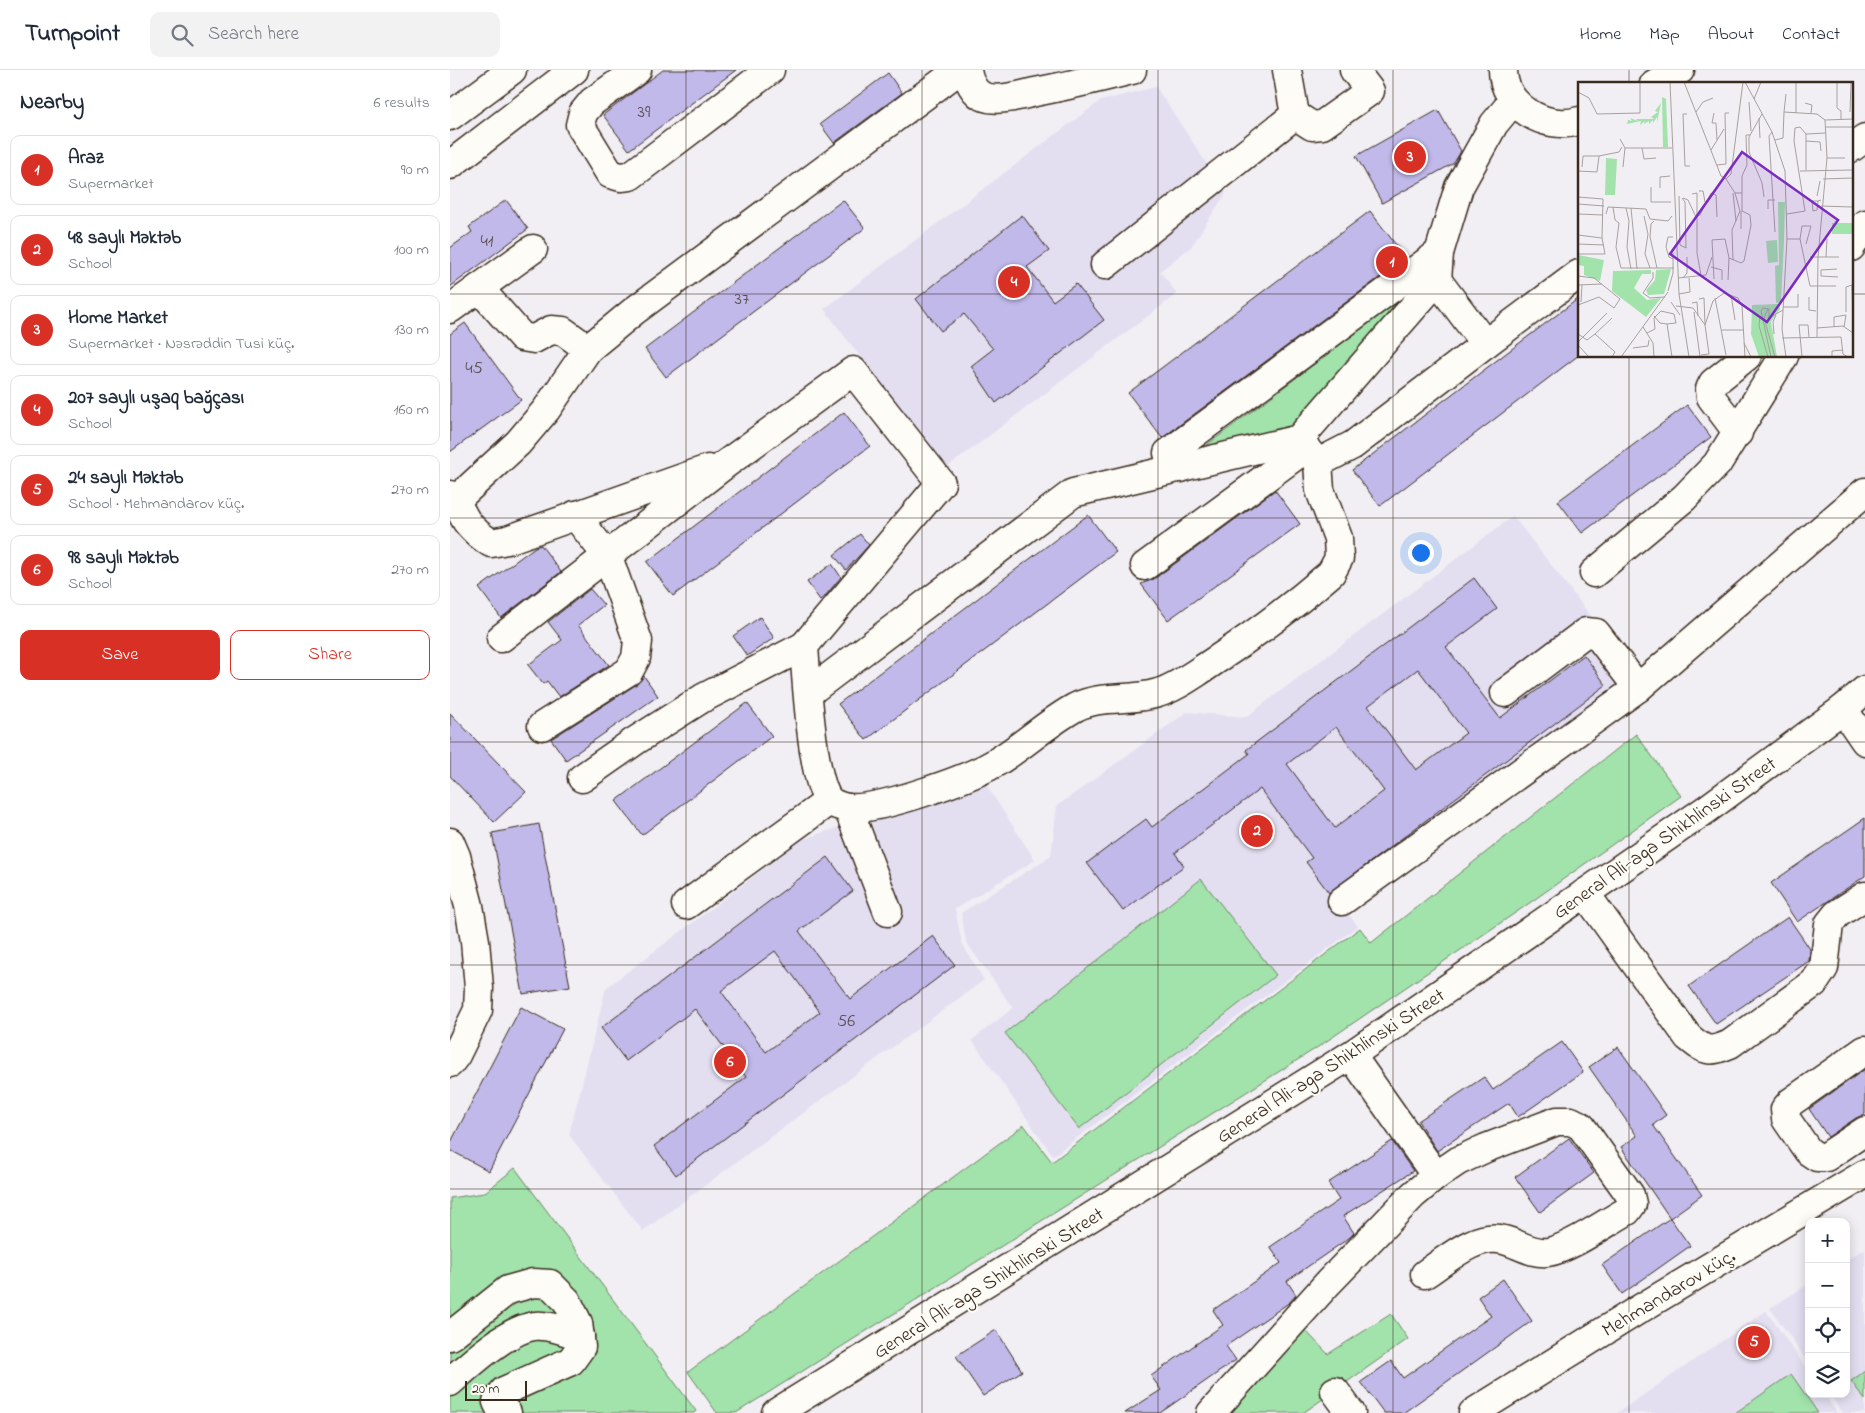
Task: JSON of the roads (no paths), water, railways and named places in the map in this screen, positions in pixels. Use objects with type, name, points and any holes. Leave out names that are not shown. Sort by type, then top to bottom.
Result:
[{"type":"main road","points":[[450,116],[512,70]]},
{"type":"main road","points":[[450,166],[574,70]]},
{"type":"main road","points":[[636,70],[592,102],[583,113],[580,125],[610,174],[620,177],[630,176],[770,70]]},
{"type":"main road","points":[[727,462],[507,540],[491,543],[480,536],[467,522],[453,498],[518,443],[546,410],[588,349],[634,311],[959,70]]},
{"type":"main road","points":[[966,70],[968,80],[975,90],[985,97],[1006,98],[1082,83],[1132,70]]},
{"type":"main road","points":[[1287,70],[1295,116],[1312,126],[1322,125],[1370,91],[1354,70]]},
{"type":"main road","points":[[1503,70],[1503,80],[1513,101],[1528,112],[1547,122],[1569,124],[1578,121]]},
{"type":"main road","points":[[1658,82],[1680,70]]},
{"type":"main road","points":[[1145,566],[1308,450],[1437,280],[1439,253],[1459,186],[1494,124],[1513,101]]},
{"type":"main road","points":[[1105,265],[1295,116]]},
{"type":"main road","points":[[1852,147],[1865,138]]},
{"type":"main road","points":[[1852,245],[1865,224]]},
{"type":"main road","points":[[450,309],[534,249]]},
{"type":"main road","points":[[1181,468],[1168,453],[1439,253]]},
{"type":"main road","points":[[808,693],[1073,493],[1181,468],[1353,445],[1578,275]]},
{"type":"main road","points":[[1437,280],[1485,344]]},
{"type":"main road","points":[[479,288],[522,337],[534,339],[551,330],[563,330],[588,349]]},
{"type":"main road","points":[[1738,432],[1711,397],[1710,389],[1713,383],[1744,358]]},
{"type":"main road","points":[[1594,573],[1647,530],[1717,464],[1783,358]]},
{"type":"main road","points":[[501,638],[608,557],[727,462],[853,371],[941,483],[804,646],[703,698],[582,778]]},
{"type":"main road","points":[[686,905],[839,804],[871,806],[921,793],[968,776],[994,763],[1076,708],[1096,700],[1157,694],[1178,684],[1245,641],[1321,582],[1331,573],[1339,558],[1338,538],[1320,490],[1308,450]]},
{"type":"main road","points":[[1342,902],[1638,688],[1865,492]]},
{"type":"main road","points":[[542,726],[629,671],[636,658],[638,641],[608,557],[575,515]]},
{"type":"main road","points":[[1505,694],[1586,632],[1596,633],[1638,688]]},
{"type":"main road","points":[[804,646],[808,693],[823,791],[839,804],[888,912]]},
{"type":"main road","name":"General Ali-aga Shikhlinski Street","points":[[776,1413],[1352,1055],[1706,809],[1843,709],[1865,690]]},
{"type":"main road","points":[[1843,709],[1865,741]]},
{"type":"main road","points":[[450,842],[456,856],[460,915],[476,941],[479,988],[478,1010],[456,1055],[450,1063]]},
{"type":"main road","points":[[1585,893],[1688,1037],[1702,1048],[1714,1050],[1730,1044],[1814,983],[1824,968],[1829,924],[1837,914],[1865,896]]},
{"type":"main road","points":[[1865,1050],[1791,1102],[1785,1109],[1786,1119],[1808,1151],[1817,1157],[1826,1157],[1865,1131]]},
{"type":"main road","points":[[1352,1055],[1436,1176]]},
{"type":"main road","points":[[1211,1413],[1328,1283],[1413,1196],[1436,1176],[1458,1161],[1557,1120],[1571,1121],[1581,1126],[1630,1195],[1632,1204],[1627,1211],[1559,1250],[1546,1252],[1532,1250],[1502,1239],[1484,1240],[1468,1245],[1426,1274]]},
{"type":"main road","name":"Mehmandarov küç.","points":[[1473,1413],[1638,1310],[1865,1174]]},
{"type":"main road","points":[[450,1311],[533,1282],[550,1284],[567,1301],[578,1324],[581,1347],[571,1361],[504,1391],[497,1402],[501,1410],[506,1413]]},
{"type":"main road","points":[[450,1336],[508,1290]]},
{"type":"main road","points":[[450,1382],[467,1366],[512,1333],[535,1326],[562,1330],[580,1336]]},
{"type":"main road","points":[[1335,1391],[1351,1413]]},
{"type":"place","name":"Home Market","points":[[1410,157]]},
{"type":"place","name":"Araz","points":[[1392,262]]},
{"type":"place","name":"207 saylı uşaq bağçası","points":[[1014,282]]},
{"type":"place","name":"48 saylı Məktəb","points":[[1257,831]]},
{"type":"place","name":"98 saylı Məktəb","points":[[730,1062]]},
{"type":"place","name":"24 saylı Məktəb","points":[[1754,1342]]}]
